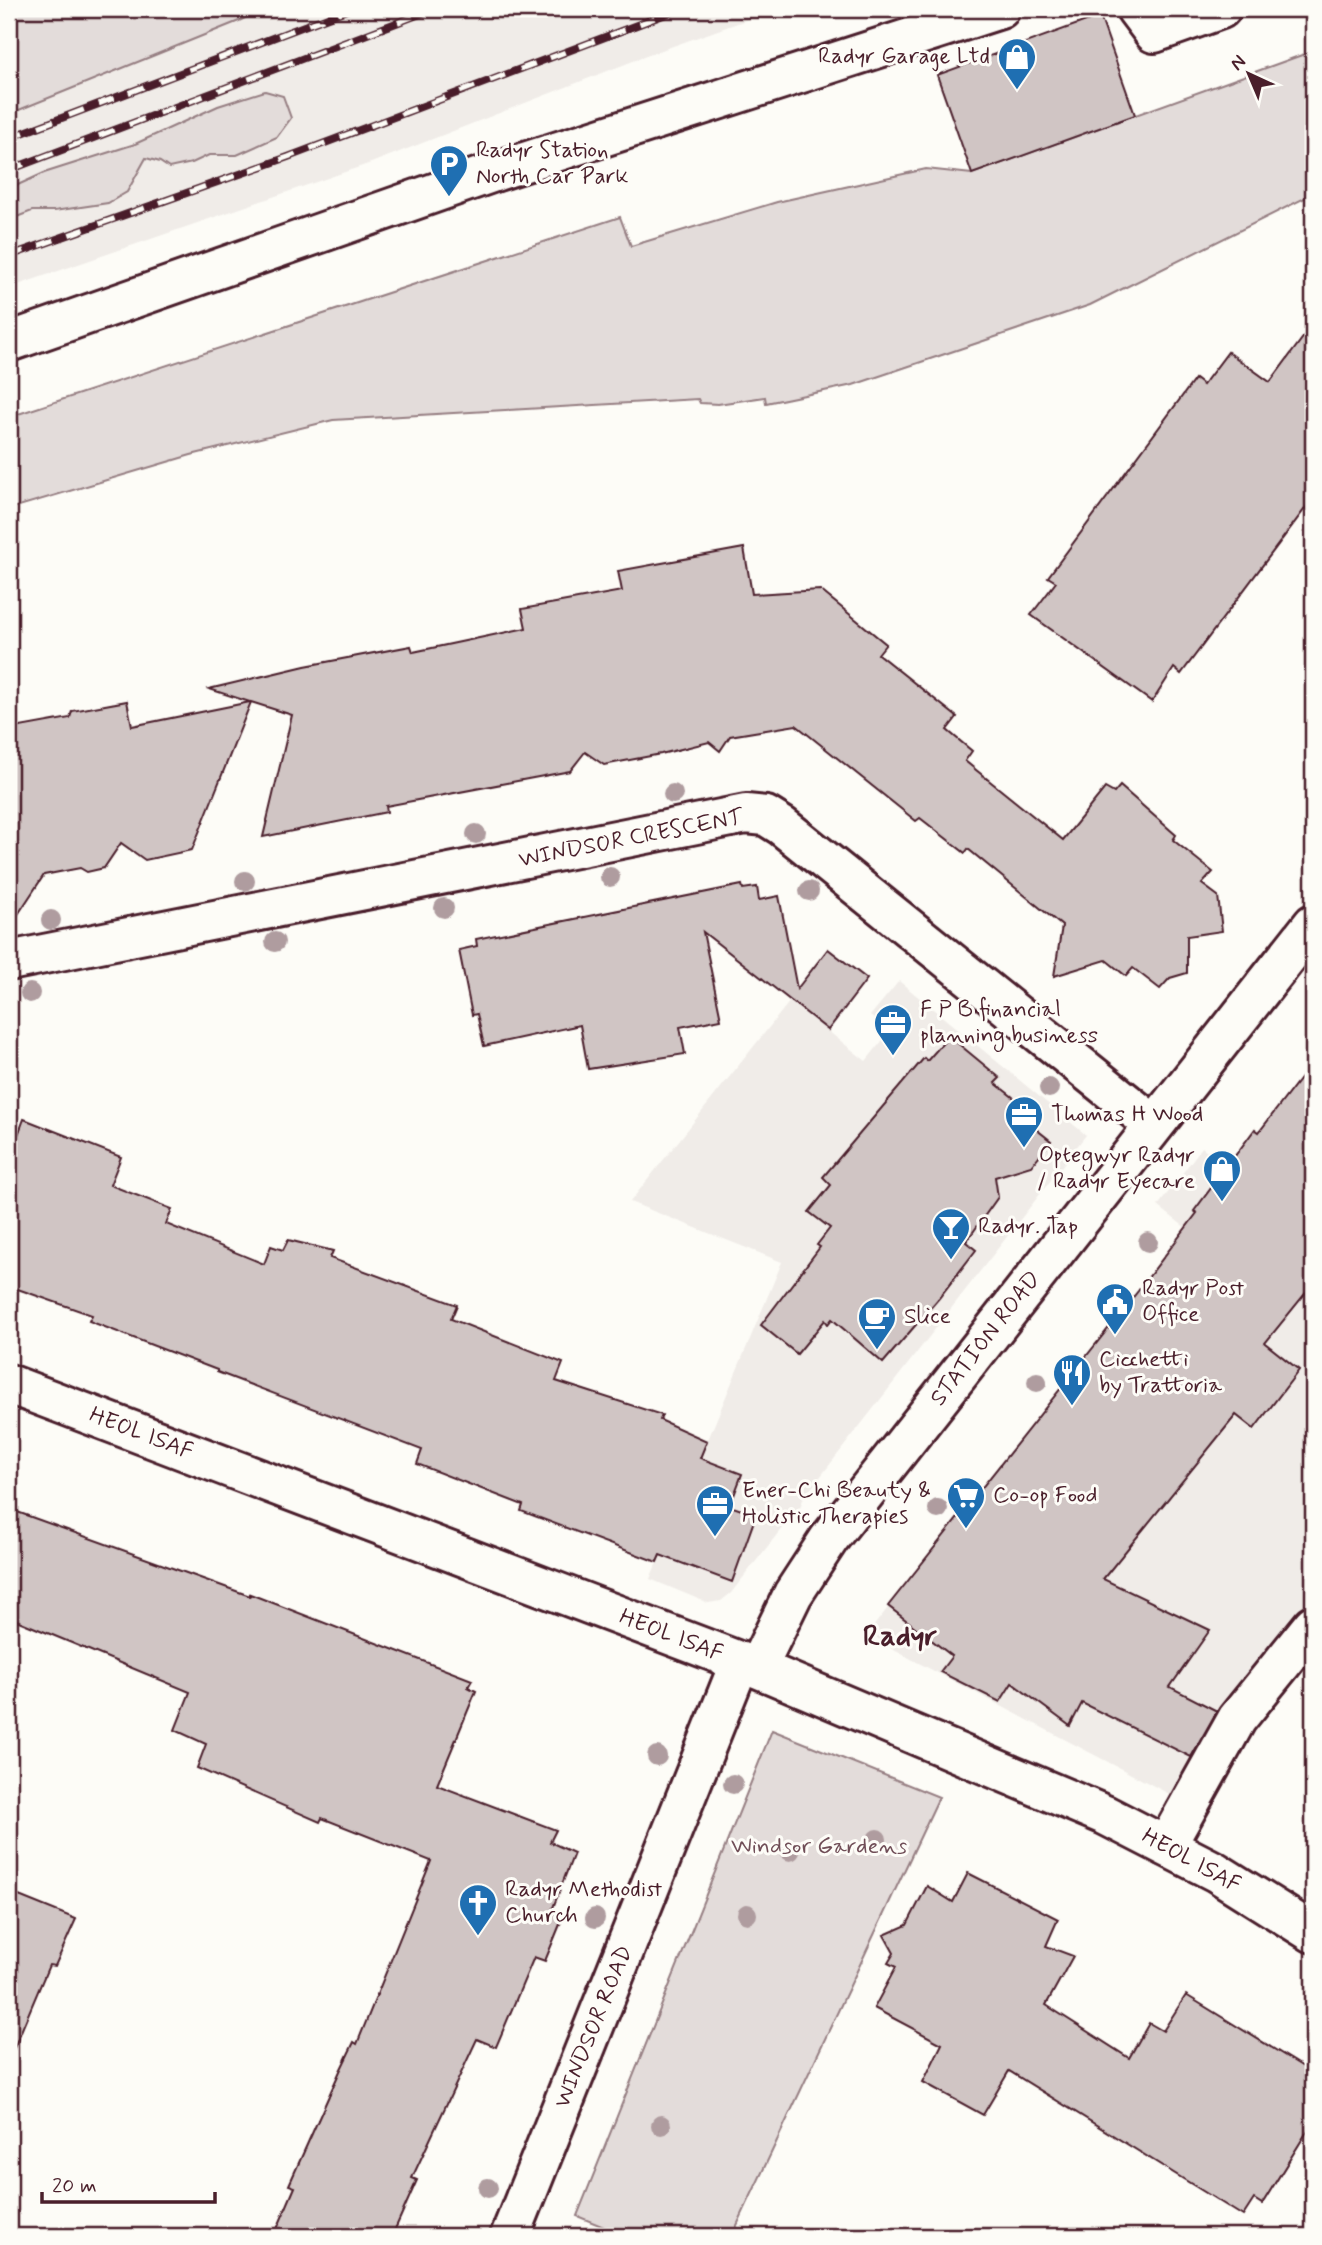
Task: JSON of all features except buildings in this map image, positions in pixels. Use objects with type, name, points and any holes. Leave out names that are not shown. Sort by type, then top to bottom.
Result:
[{"type":"street","points":[[9,342],[498,171],[1000,9]]},
{"type":"street","points":[[1136,9],[1154,33],[1221,9]]},
{"type":"street","name":"WINDSOR CRESCENT","points":[[9,961],[746,814],[766,816],[1154,1125]]},
{"type":"street","name":"STATION ROAD","points":[[748,1665],[830,1539],[1313,923]]},
{"type":"street","name":"HEOL ISAF","points":[[9,1384],[748,1665],[1093,1810],[1216,1872],[1310,1929]]},
{"type":"street","points":[[1166,1846],[1237,1719],[1313,1625]]},
{"type":"street","name":"WINDSOR ROAD","points":[[510,2236],[748,1665]]},
{"type":"shaded area","points":[[241,9],[777,9],[659,51],[371,163],[9,288],[9,106]]},
{"type":"shaded area","points":[[899,981],[1086,1135],[803,1499],[797,1517],[786,1523],[731,1593],[721,1601],[708,1603],[650,1579],[782,1262],[630,1202],[790,1001],[866,1061],[890,1031],[870,1016]]},
{"type":"shaded area","points":[[1202,1147],[1313,1233],[1313,1601],[1224,1714],[1175,1797],[892,1649],[869,1632],[1186,1228],[1158,1206]]},
{"type":"green space","points":[[9,9],[263,9],[9,114]]},
{"type":"green space","points":[[1313,51],[1313,194],[1090,305],[853,385],[766,403],[765,397],[718,404],[700,403],[698,399],[333,420],[191,455],[9,509],[9,417],[620,217],[631,246],[777,202],[926,169],[972,174]]},
{"type":"green space","points":[[265,91],[283,96],[291,118],[277,137],[237,155],[209,155],[192,163],[169,168],[146,158],[127,192],[108,203],[54,211],[32,211],[9,220],[9,189],[44,173],[135,144],[218,106]]},
{"type":"green space","name":"Windsor Gardens","points":[[772,1730],[939,1797],[732,2236],[626,2236],[577,2216]]},
{"type":"railway","points":[[9,138],[349,9]]},
{"type":"railway","points":[[9,170],[433,9]]},
{"type":"railway","points":[[9,256],[288,157],[679,9]]},
{"type":"place","name":"Radyr Garage Ltd","points":[[1017,91]]},
{"type":"place","name":"Radyr Station North Car Park","points":[[449,198]]},
{"type":"place","name":"F P B financial planning business","points":[[893,1057]]},
{"type":"place","name":"Thomas H Wood","points":[[1024,1149]]},
{"type":"place","name":"Optegwyr Radyr / Radyr Eyecare","points":[[1222,1203]]},
{"type":"place","name":"Radyr. Tap","points":[[951,1261]]},
{"type":"place","name":"Radyr Post Office","points":[[1115,1336]]},
{"type":"place","name":"Slice","points":[[877,1351]]},
{"type":"place","name":"Cicchetti by Trattoria","points":[[1072,1407]]},
{"type":"place","name":"Co-op Food","points":[[966,1530]]},
{"type":"place","name":"Ener-Chi Beauty & Holistic Therapies","points":[[715,1538]]},
{"type":"place","name":"Radyr Methodist Church","points":[[478,1937]]},
{"type":"district","name":"Radyr","points":[[900,1636]]}]
